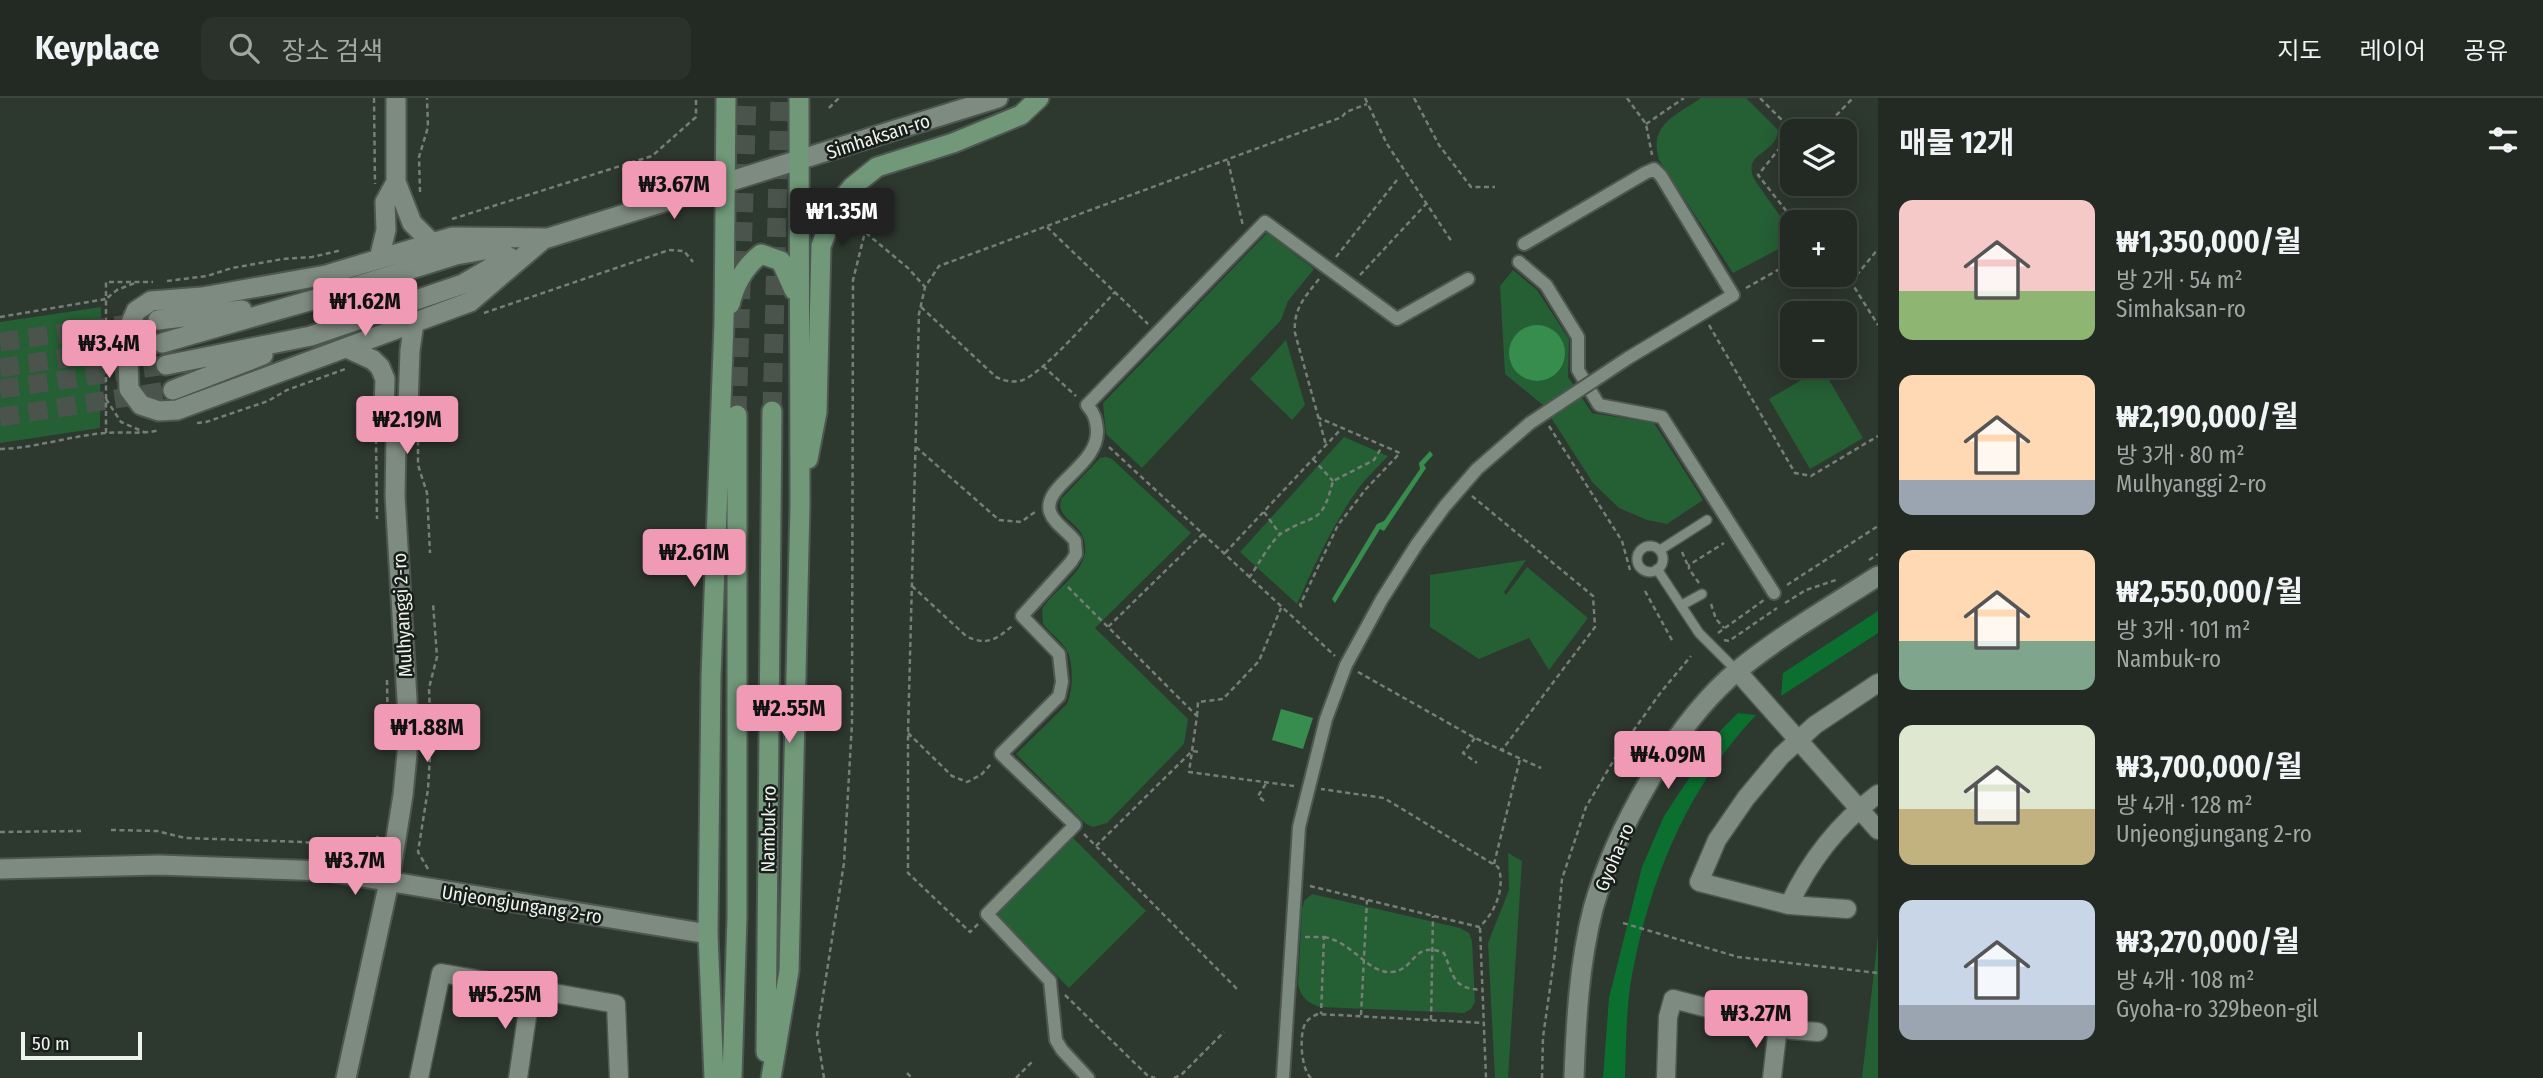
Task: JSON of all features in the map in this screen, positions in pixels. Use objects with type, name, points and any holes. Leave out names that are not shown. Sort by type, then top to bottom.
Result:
[{"type":"main road","points":[[714,1078],[708,934],[712,664],[724,322],[726,98]]},
{"type":"main road","points":[[771,1078],[789,971],[800,505],[797,162],[799,98]]},
{"type":"main road","points":[[800,505],[817,412],[821,246],[837,205],[852,187],[877,167],[953,143],[1021,115],[1039,98]]},
{"type":"main road","points":[[724,322],[734,288],[749,264],[761,254],[781,261],[799,300]]},
{"type":"main road","name":"Nambuk-ro","points":[[766,1078],[772,411]]},
{"type":"main road","name":"Nambuk-ro","points":[[732,1078],[737,917],[737,415]]},
{"type":"street","points":[[396,98],[396,182],[412,223],[432,243]]},
{"type":"street","name":"Simhaksan-ro","points":[[541,239],[726,185],[998,98]]},
{"type":"street","points":[[1283,1078],[1298,827],[1326,719],[1346,665],[1382,599],[1417,544],[1461,487],[1477,469],[1530,423],[1628,358],[1733,295],[1661,176],[1654,169],[1524,244]]},
{"type":"street","points":[[379,259],[386,230],[385,202],[396,182]]},
{"type":"street","points":[[1088,1078],[1056,1040],[1050,981],[987,914],[1075,825],[1001,754],[1059,696],[1062,682],[1059,654],[1022,616],[1071,562],[1076,548],[1071,535],[1055,520],[1049,502],[1093,451],[1097,435],[1093,412],[1087,405],[1265,222],[1397,319],[1468,279]]},
{"type":"street","points":[[452,237],[541,239],[470,302],[347,348],[177,410],[159,411],[141,405],[130,389],[127,332],[136,311],[151,301],[202,297],[326,275],[452,237]]},
{"type":"street","points":[[162,342],[309,301],[456,255],[541,239]]},
{"type":"street","points":[[173,390],[311,336],[463,284],[541,239]]},
{"type":"street","points":[[1519,262],[1546,285],[1578,337],[1578,370],[1599,405],[1662,417],[1774,593]]},
{"type":"street","points":[[158,320],[309,301]]},
{"type":"street","points":[[396,439],[408,405],[414,323]]},
{"type":"street","points":[[166,365],[311,336]]},
{"type":"street","points":[[347,348],[373,359],[380,367],[385,379],[384,408],[396,439]]},
{"type":"street","name":"Mulhyanggi 2-ro","points":[[346,1078],[388,882],[407,754],[408,716],[395,496],[396,439]]},
{"type":"street","name":"Gyoha-ro","points":[[1574,1078],[1576,1024],[1593,910],[1606,873],[1647,785],[1703,704],[1737,671],[1803,624],[1873,568]]},
{"type":"street","points":[[1737,671],[1878,830]]},
{"type":"street","points":[[1847,909],[1789,905],[1699,882],[1717,840],[1746,797],[1781,756],[1815,725],[1878,683]]},
{"type":"street","points":[[1789,905],[1802,877],[1825,843],[1878,794]]},
{"type":"street","name":"Unjeongjungang 2-ro","points":[[0,869],[175,865],[326,871],[708,934]]},
{"type":"street","points":[[419,1078],[441,973],[616,1004],[619,1078]]},
{"type":"street","points":[[517,1078],[531,989]]},
{"type":"street","points":[[1666,1078],[1668,1017],[1673,999],[1778,1026],[1818,1032]]},
{"type":"street","points":[[1772,1078],[1778,1026]]},
{"type":"lane","points":[[1660,550],[1707,520]]},
{"type":"lane","points":[[1650,545],[1660,550],[1663,560],[1657,569],[1642,573],[1638,565],[1639,552],[1650,545]]},
{"type":"lane","points":[[1657,569],[1699,633],[1737,671]]},
{"type":"lane","points":[[1682,605],[1705,595]]},
{"type":"path","points":[[374,98],[375,186]]},
{"type":"path","points":[[420,196],[419,157],[428,127],[427,98]]},
{"type":"path","points":[[450,219],[652,156],[696,117],[696,98]]},
{"type":"path","points":[[828,108],[839,98]]},
{"type":"path","points":[[1364,98],[1387,144],[1452,242]]},
{"type":"path","points":[[1414,98],[1439,145],[1471,187],[1495,187]]},
{"type":"path","points":[[1628,98],[1646,124],[1654,169]]},
{"type":"path","points":[[1646,124],[1684,98]]},
{"type":"path","points":[[1760,98],[1780,119]]},
{"type":"path","points":[[1833,119],[1853,98]]},
{"type":"path","points":[[987,914],[971,932],[908,873],[908,733],[916,447],[921,307],[925,287],[939,266],[1228,161],[1342,117],[1346,112],[1367,104]]},
{"type":"path","points":[[1780,148],[1758,175],[1786,210]]},
{"type":"path","points":[[1228,161],[1246,242]]},
{"type":"path","points":[[1326,445],[1295,333],[1294,320],[1298,306],[1397,180]]},
{"type":"path","points":[[1351,285],[1426,204]]},
{"type":"path","points":[[837,205],[908,268],[925,287]]},
{"type":"path","points":[[1047,227],[1157,333]]},
{"type":"path","points":[[824,1078],[817,1034],[845,863],[852,723],[853,279],[865,232]]},
{"type":"path","points":[[1857,275],[1878,249]]},
{"type":"path","points":[[0,317],[106,299],[106,282],[157,282],[207,276],[232,268],[344,250]]},
{"type":"path","points":[[475,316],[669,250],[684,251],[693,262]]},
{"type":"path","points":[[1733,295],[1780,268]]},
{"type":"path","points":[[1854,287],[1878,325]]},
{"type":"path","points":[[921,307],[996,377],[1007,382],[1031,376],[1043,366],[1115,292]]},
{"type":"path","points":[[1702,314],[1795,473],[1811,476],[1878,436]]},
{"type":"path","points":[[1043,366],[1087,405]]},
{"type":"path","points":[[194,423],[206,422],[268,401],[287,390],[351,367]]},
{"type":"path","points":[[106,399],[121,422],[147,434]]},
{"type":"path","points":[[1302,607],[1300,605],[1338,525],[1366,489],[1400,453],[1318,418]]},
{"type":"path","points":[[1545,420],[1622,541],[1630,570]]},
{"type":"path","points":[[418,426],[418,465],[427,493],[430,553]]},
{"type":"path","points":[[0,449],[25,448],[104,433],[147,434],[170,427]]},
{"type":"path","points":[[1224,554],[1342,428]]},
{"type":"path","points":[[1097,435],[1281,608],[1346,665],[1475,738],[1541,768]]},
{"type":"path","points":[[376,436],[375,499],[378,525]]},
{"type":"path","points":[[1249,578],[1280,534],[1317,518],[1327,506],[1333,481],[1374,460],[1383,445]]},
{"type":"path","points":[[916,447],[999,520],[1021,522],[1031,517],[1054,493]]},
{"type":"path","points":[[1313,459],[1333,481]]},
{"type":"path","points":[[1461,487],[1593,596],[1595,627],[1502,750]]},
{"type":"path","points":[[1264,512],[1280,534]]},
{"type":"path","points":[[1836,580],[1806,590],[1729,641],[1722,640],[1717,633],[1878,526]]},
{"type":"path","points":[[1108,627],[1203,534]]},
{"type":"path","points":[[1689,569],[1691,562],[1737,535]]},
{"type":"path","points":[[1682,549],[1689,569],[1716,619],[1724,628]]},
{"type":"path","points":[[1873,568],[1878,554]]},
{"type":"path","points":[[1058,577],[1196,716]]},
{"type":"path","points":[[912,586],[966,636],[977,642],[989,642],[999,638],[1022,616]]},
{"type":"path","points":[[1645,592],[1673,642]]},
{"type":"path","points":[[433,603],[437,657],[429,688],[431,740],[428,789],[418,852],[425,866],[434,874]]},
{"type":"path","points":[[1281,608],[1259,662],[1223,699],[1198,702],[1189,772],[1384,799],[1498,867],[1502,876],[1500,889],[1490,918],[1479,927]]},
{"type":"path","points":[[1542,1078],[1543,1037],[1562,879],[1586,807],[1621,748],[1691,656]]},
{"type":"path","points":[[387,678],[388,748]]},
{"type":"path","points":[[908,733],[952,776],[967,782],[981,775],[1001,754]]},
{"type":"path","points":[[1475,738],[1463,753],[1478,763]]},
{"type":"path","points":[[1192,751],[1200,752]]},
{"type":"path","points":[[1096,846],[1192,751]]},
{"type":"path","points":[[1494,864],[1520,759]]},
{"type":"path","points":[[1264,801],[1258,796],[1267,782]]},
{"type":"path","points":[[1075,825],[1238,989]]},
{"type":"path","points":[[111,830],[157,831],[186,838],[303,842],[360,849],[374,843],[380,832]]},
{"type":"path","points":[[0,832],[81,831]]},
{"type":"path","points":[[1294,882],[1479,927]]},
{"type":"path","points":[[1361,1016],[1367,900]]},
{"type":"path","points":[[1431,1020],[1433,916]]},
{"type":"path","points":[[1623,923],[1738,957],[1878,973]]},
{"type":"path","points":[[1479,927],[1486,1078]]},
{"type":"path","points":[[1291,937],[1337,939],[1378,969],[1392,972],[1405,966],[1424,949],[1433,948],[1444,953],[1451,975],[1460,985],[1483,990]]},
{"type":"path","points":[[1321,1014],[1324,937]]},
{"type":"path","points":[[1050,981],[1147,1075],[1155,1078]]},
{"type":"path","points":[[1311,1078],[1305,1073],[1302,1061],[1304,1025],[1310,1017],[1321,1014],[1485,1023]]},
{"type":"path","points":[[1174,1078],[1224,1032]]},
{"type":"path","points":[[1016,1078],[1034,1060]]},
{"type":"path","points":[[907,1073],[912,1078]]},
{"type":"shaded area","points":[[1701,98],[1746,98],[1778,130],[1772,144],[1756,158],[1752,170],[1754,179],[1780,216],[1780,248],[1733,273],[1659,160],[1657,148],[1661,129],[1674,116]]},
{"type":"shaded area","points":[[1267,233],[1314,269],[1288,301],[1281,320],[1142,468],[1106,434],[1103,403]]},
{"type":"shaded area","points":[[1513,270],[1537,290],[1569,339],[1568,377],[1592,413],[1654,423],[1703,500],[1667,524],[1647,520],[1619,508],[1593,483],[1543,405],[1505,374],[1500,286]]},
{"type":"shaded area","points":[[101,307],[100,428],[0,443],[0,322]]},
{"type":"shaded area","points":[[1537,325],[1548,327],[1557,333],[1563,342],[1563,364],[1557,373],[1548,379],[1537,381],[1526,379],[1517,373],[1511,364],[1509,353],[1511,342],[1517,333],[1526,327]]},
{"type":"shaded area","points":[[1286,340],[1305,405],[1292,420],[1250,379]]},
{"type":"shaded area","points":[[1805,378],[1828,378],[1863,438],[1810,469],[1769,399]]},
{"type":"shaded area","points":[[1344,437],[1388,456],[1361,485],[1340,516],[1297,604],[1240,552]]},
{"type":"shaded area","points":[[1430,451],[1433,455],[1424,465],[1426,468],[1384,531],[1380,529],[1335,603],[1332,599],[1377,524],[1384,521],[1420,469],[1419,463]]},
{"type":"shaded area","points":[[1100,458],[1112,459],[1191,533],[1095,628],[1188,719],[1184,744],[1107,823],[1093,827],[1086,824],[1016,754],[1069,699],[1072,676],[1069,654],[1043,624],[1042,609],[1073,575],[1084,557],[1082,535],[1061,510],[1061,499]]},
{"type":"shaded area","points":[[1526,560],[1504,592],[1506,595],[1527,567],[1588,618],[1549,670],[1529,638],[1479,659],[1430,627],[1430,575]]},
{"type":"shaded area","points":[[1878,611],[1878,633],[1781,696],[1783,673]]},
{"type":"shaded area","points":[[1281,709],[1313,718],[1303,749],[1272,740]]},
{"type":"shaded area","points":[[1738,713],[1756,715],[1731,744],[1689,807],[1659,876],[1647,912],[1630,987],[1625,1078],[1603,1078],[1609,998],[1642,867],[1664,816],[1721,730]]},
{"type":"shaded area","points":[[1073,838],[1146,911],[1069,988],[996,914]]},
{"type":"shaded area","points":[[1508,853],[1522,861],[1508,1078],[1495,1078],[1488,943],[1509,890]]},
{"type":"shaded area","points":[[1312,894],[1460,928],[1469,933],[1472,941],[1475,1002],[1471,1009],[1464,1013],[1320,1007],[1309,1002],[1301,994],[1298,985],[1302,908],[1304,901]]},
{"type":"shaded area","points":[[1878,936],[1878,1078],[1862,1078]]},
{"type":"tunnel","points":[[737,415],[747,98]]},
{"type":"tunnel","points":[[772,411],[780,98]]},
{"type":"tunnel","points":[[0,342],[158,320]]},
{"type":"tunnel","points":[[0,368],[162,343]]},
{"type":"tunnel","points":[[0,389],[166,365]]},
{"type":"tunnel","points":[[0,417],[173,390]]}]
